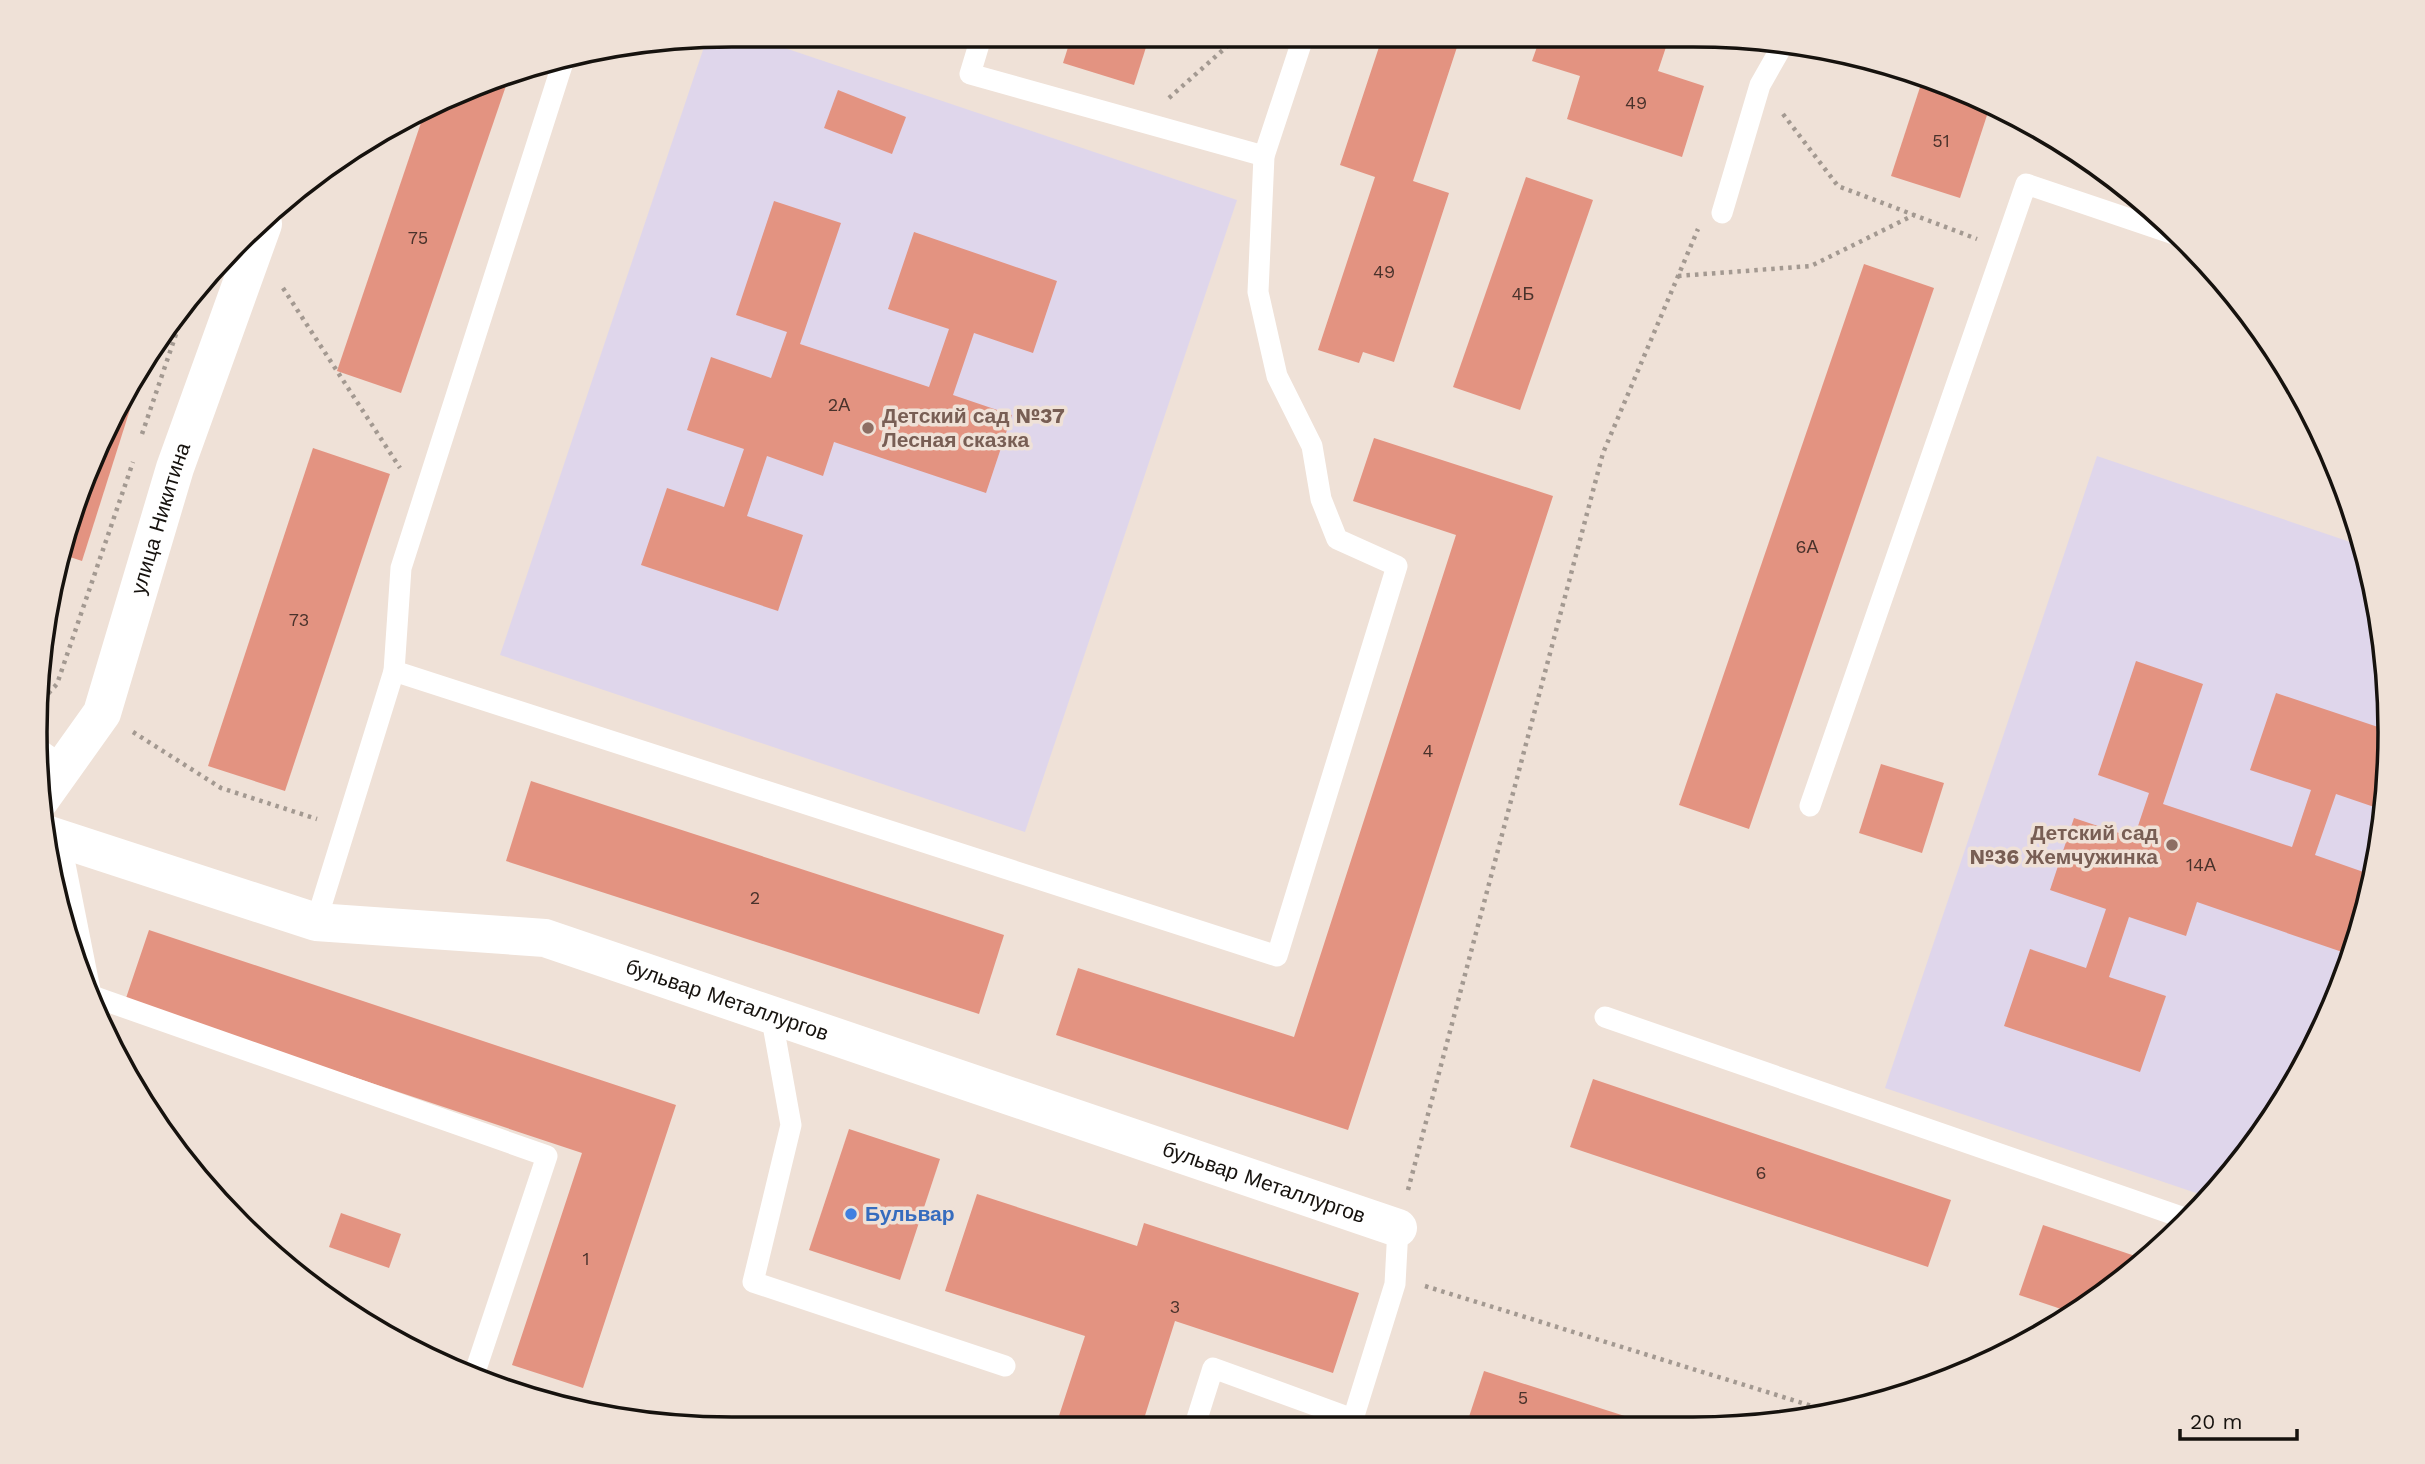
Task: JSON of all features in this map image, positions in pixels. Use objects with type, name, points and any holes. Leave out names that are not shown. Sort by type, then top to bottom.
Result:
[{"type":"street","name":"улица Никитина","points":[[50,757],[102,713],[175,468],[258,239]]},
{"type":"street","name":"бульвар Металлургов","points":[[56,837],[316,922],[545,938],[1398,1228]]},
{"type":"lane","points":[[978,47],[970,74],[1264,156]]},
{"type":"lane","points":[[394,671],[1277,956],[1397,566],[1337,539],[1321,499],[1312,446],[1277,376],[1258,292],[1264,156],[1299,47]]},
{"type":"lane","points":[[1722,214],[1760,85],[1778,53]]},
{"type":"lane","points":[[316,922],[394,671],[401,568],[561,70]]},
{"type":"lane","points":[[1810,806],[2026,184],[2155,228]]},
{"type":"lane","points":[[101,999],[547,1156],[477,1367]]},
{"type":"lane","points":[[771,1014],[791,1125],[753,1282],[1005,1366]]},
{"type":"lane","points":[[1605,1017],[2177,1216]]},
{"type":"lane","points":[[1354,1417],[1395,1284],[1398,1228]]},
{"type":"lane","points":[[1198,1417],[1213,1368],[1348,1417]]},
{"type":"path","points":[[1143,122],[1226,47]]},
{"type":"path","points":[[1760,85],[1838,186],[2004,249]]},
{"type":"path","points":[[1678,276],[1811,266],[1914,215]]},
{"type":"path","points":[[1700,225],[1603,453],[1398,1228],[1426,1289],[1813,1406]]},
{"type":"path","points":[[260,237],[422,503]]},
{"type":"path","points":[[140,440],[176,333]]},
{"type":"path","points":[[49,693],[57,684],[136,453]]},
{"type":"path","points":[[102,713],[221,788],[345,828]]},
{"type":"shaded area","name":"Детский сад №37 Лесная сказка","points":[[782,47],[1237,200],[1025,832],[500,655],[704,48]]},
{"type":"shaded area","name":"Детский сад №36 Жемчужинка","points":[[2097,456],[2350,542],[2365,598],[2376,687],[2376,777],[2365,866],[2341,952],[2307,1035],[2262,1112],[2208,1183],[2198,1194],[1885,1088]]},
{"type":"building","points":[[1068,47],[1146,47],[1134,85],[1063,63]]},
{"type":"building","points":[[1379,47],[1457,47],[1413,181],[1449,193],[1394,362],[1363,352],[1359,363],[1318,350],[1375,177],[1340,165]]},
{"type":"building","points":[[1537,47],[1666,47],[1658,71],[1704,86],[1682,157],[1567,119],[1580,76],[1532,61]]},
{"type":"building","points":[[506,86],[401,393],[337,371],[421,122],[470,99]]},
{"type":"building","points":[[1920,87],[1987,114],[1960,198],[1891,176]]},
{"type":"building","points":[[838,90],[906,117],[892,154],[824,128]]},
{"type":"building","points":[[1526,177],[1593,200],[1520,410],[1453,387]]},
{"type":"building","points":[[774,201],[841,223],[800,344],[929,387],[949,329],[888,309],[914,232],[1057,281],[1033,353],[974,333],[953,395],[1012,415],[986,493],[834,442],[823,476],[767,456],[747,516],[803,535],[778,611],[641,565],[667,488],[724,507],[744,449],[687,430],[711,357],[771,378],[787,332],[736,315]]},
{"type":"building","points":[[1864,264],[1934,288],[1749,829],[1679,805]]},
{"type":"building","points":[[132,403],[82,561],[70,557],[84,512],[99,470]]},
{"type":"building","points":[[1374,438],[1553,496],[1348,1130],[1056,1035],[1078,968],[1294,1037],[1456,535],[1353,501]]},
{"type":"building","points":[[313,448],[390,474],[285,791],[208,766]]},
{"type":"building","points":[[2136,661],[2203,684],[2163,804],[2292,847],[2311,790],[2250,770],[2276,693],[2378,727],[2373,807],[2336,794],[2315,855],[2363,872],[2341,952],[2197,902],[2186,936],[2129,917],[2109,977],[2166,996],[2140,1072],[2004,1026],[2030,949],[2086,968],[2106,909],[2050,890],[2074,818],[2134,838],[2149,793],[2098,775]]},
{"type":"building","points":[[1881,764],[1944,783],[1922,853],[1859,833]]},
{"type":"building","points":[[531,781],[1004,935],[979,1014],[506,861]]},
{"type":"building","points":[[149,930],[676,1105],[583,1388],[512,1365],[582,1153],[125,1001]]},
{"type":"building","points":[[1593,1079],[1951,1200],[1928,1267],[1570,1147]]},
{"type":"building","points":[[849,1129],[940,1159],[900,1280],[809,1250]]},
{"type":"building","points":[[977,1194],[1137,1246],[1144,1223],[1359,1293],[1333,1373],[1175,1321],[1145,1417],[1059,1417],[1085,1336],[945,1291]]},
{"type":"building","points":[[341,1213],[401,1234],[389,1268],[329,1247]]},
{"type":"building","points":[[2043,1225],[2134,1256],[2061,1309],[2019,1295]]},
{"type":"building","points":[[1484,1371],[1628,1417],[1469,1417]]},
{"type":"place","name":"Детский сад №37 Лесная сказка","points":[[868,428]]},
{"type":"place","name":"Детский сад №36 Жемчужинка","points":[[2172,845]]},
{"type":"place","name":"Бульвар","points":[[851,1214]]}]
